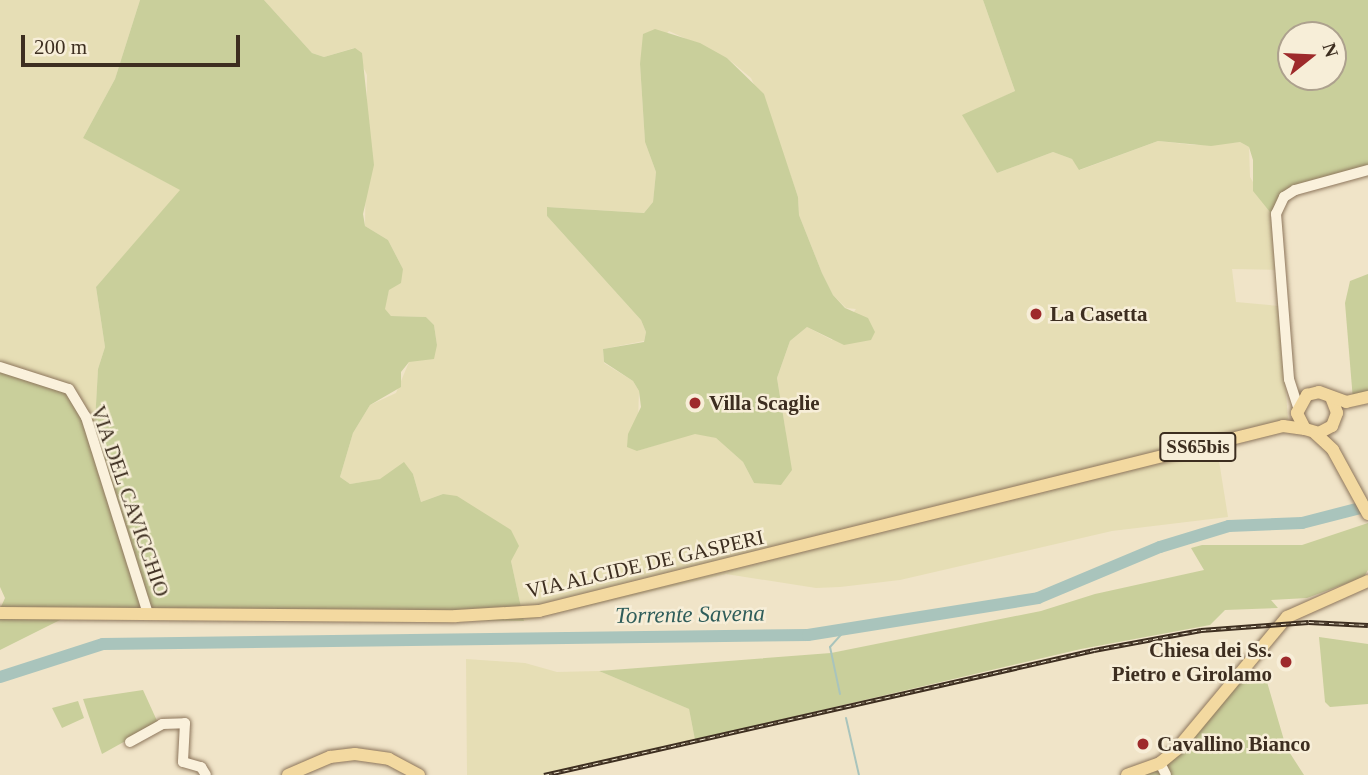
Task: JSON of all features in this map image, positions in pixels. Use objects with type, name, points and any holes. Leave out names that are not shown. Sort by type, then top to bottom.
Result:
[{"type":"main road","points":[[1307,395],[1320,392],[1331,397],[1362,399]]},
{"type":"main road","name":"SS65bis","points":[[1297,410],[1307,395]]},
{"type":"main road","points":[[1331,397],[1333,450]]},
{"type":"main road","points":[[1334,422],[1362,399]]},
{"type":"main road","name":"VIA ALCIDE DE GASPERI","points":[[1283,426],[1297,410]]},
{"type":"main road","points":[[1297,410],[1310,431],[1333,450],[1368,514]]},
{"type":"main road","name":"SS65bis","points":[[1310,431],[1334,422]]},
{"type":"main road","name":"VIA ALCIDE DE GASPERI","points":[[0,613],[456,616],[538,611],[1283,426],[1310,431]]},
{"type":"main road","points":[[1127,775],[1163,769],[1287,617],[1364,585]]},
{"type":"main road","points":[[288,775],[330,757],[355,754],[389,759],[419,775]]},
{"type":"street","points":[[1297,410],[1289,379],[1275,225],[1278,208],[1295,190],[1368,170]]},
{"type":"street","name":"VIA DEL CAVICCHIO","points":[[0,367],[69,389],[80,408],[148,614]]},
{"type":"street","points":[[1289,379],[1297,395],[1307,395]]},
{"type":"street","points":[[130,742],[162,724],[185,723],[183,762],[201,767],[206,775]]},
{"type":"shaded area","points":[[0,0],[140,0],[115,79],[83,138],[181,190],[96,287],[105,347],[98,369],[95,423],[56,381],[0,370]]},
{"type":"shaded area","points":[[264,0],[983,0],[1015,91],[963,116],[997,173],[1053,152],[1072,159],[1080,170],[1158,141],[1194,145],[1240,142],[1249,147],[1250,177],[1274,217],[1278,270],[1232,269],[1236,302],[1279,306],[1288,419],[1215,436],[1228,517],[1112,531],[900,580],[840,587],[816,588],[726,574],[524,621],[511,561],[443,494],[421,502],[413,474],[350,484],[340,477],[353,433],[370,405],[396,393],[409,362],[437,345],[434,325],[426,317],[391,316],[384,309],[389,290],[403,269],[388,240],[365,226],[367,75],[354,48],[324,57],[312,53]],"holes":[[[669,31],[727,58],[751,78],[774,127],[798,197],[799,215],[833,295],[846,308],[856,309],[832,340],[807,327],[790,341],[777,378],[786,434],[767,483],[754,483],[743,462],[716,438],[695,433],[637,451],[639,391],[633,381],[604,363],[603,349],[644,341],[646,332],[641,320],[547,216],[548,207],[644,213],[653,202],[656,172],[645,142],[640,64]]]},
{"type":"shaded area","points":[[466,659],[525,663],[557,672],[599,671],[689,709],[695,740],[547,775],[467,775]]},
{"type":"green space","points":[[140,0],[264,0],[312,53],[324,57],[355,48],[362,53],[374,165],[363,214],[365,226],[388,240],[403,269],[401,283],[389,290],[385,309],[391,316],[426,317],[434,325],[437,345],[434,359],[409,362],[401,372],[401,387],[370,405],[353,433],[340,477],[350,484],[380,479],[404,462],[413,474],[421,502],[443,494],[457,496],[511,530],[519,546],[511,561],[524,621],[70,615],[0,650],[0,609],[5,598],[0,587],[0,370],[56,381],[95,422],[98,369],[105,347],[96,287],[180,190],[83,138],[115,79]]},
{"type":"green space","points":[[983,0],[1368,0],[1368,173],[1301,191],[1287,200],[1274,217],[1253,191],[1253,160],[1249,147],[1240,142],[1211,146],[1158,141],[1079,170],[1072,159],[1053,152],[997,173],[962,115],[1015,91]]},
{"type":"green space","points":[[655,29],[700,43],[727,58],[764,94],[798,197],[799,215],[822,273],[833,295],[845,308],[868,318],[875,332],[871,340],[844,345],[807,327],[790,341],[777,378],[792,470],[781,485],[754,483],[743,462],[716,438],[695,434],[637,451],[627,447],[628,434],[641,407],[639,391],[633,381],[604,362],[603,349],[644,342],[646,332],[641,320],[547,216],[547,207],[644,213],[653,202],[656,172],[645,142],[640,64],[643,34]]},
{"type":"green space","points":[[1368,274],[1368,395],[1353,400],[1345,303],[1350,281]]},
{"type":"green space","points":[[1368,523],[1368,570],[1364,577],[1307,598],[1271,600],[1278,608],[1225,610],[1210,625],[1081,649],[695,740],[689,709],[599,671],[831,653],[1041,611],[1095,594],[1204,570],[1191,548],[1202,545],[1302,545]]},
{"type":"green space","points":[[1319,637],[1368,644],[1368,704],[1330,707],[1325,702]]},
{"type":"green space","points":[[1245,674],[1247,684],[1267,682],[1286,747],[1304,775],[1129,775],[1152,767]]},
{"type":"green space","points":[[143,690],[158,723],[102,754],[83,699]]},
{"type":"green space","points":[[78,701],[84,718],[62,728],[52,708]]},
{"type":"waterway","name":"Torrente Savena","points":[[0,677],[103,644],[808,635],[1038,598],[1160,547],[1229,526],[1302,523],[1368,506]]},
{"type":"waterway","points":[[840,694],[830,647],[847,628]]},
{"type":"waterway","points":[[846,718],[859,775]]},
{"type":"railway","points":[[544,775],[1094,650],[1201,630],[1309,622],[1368,625]]},
{"type":"place","name":"La Casetta","points":[[1036,314]]},
{"type":"place","name":"Villa Scaglie","points":[[695,403]]},
{"type":"place","name":"Chiesa dei Ss. Pietro e Girolamo","points":[[1286,662]]},
{"type":"place","name":"Cavallino Bianco","points":[[1143,744]]}]
